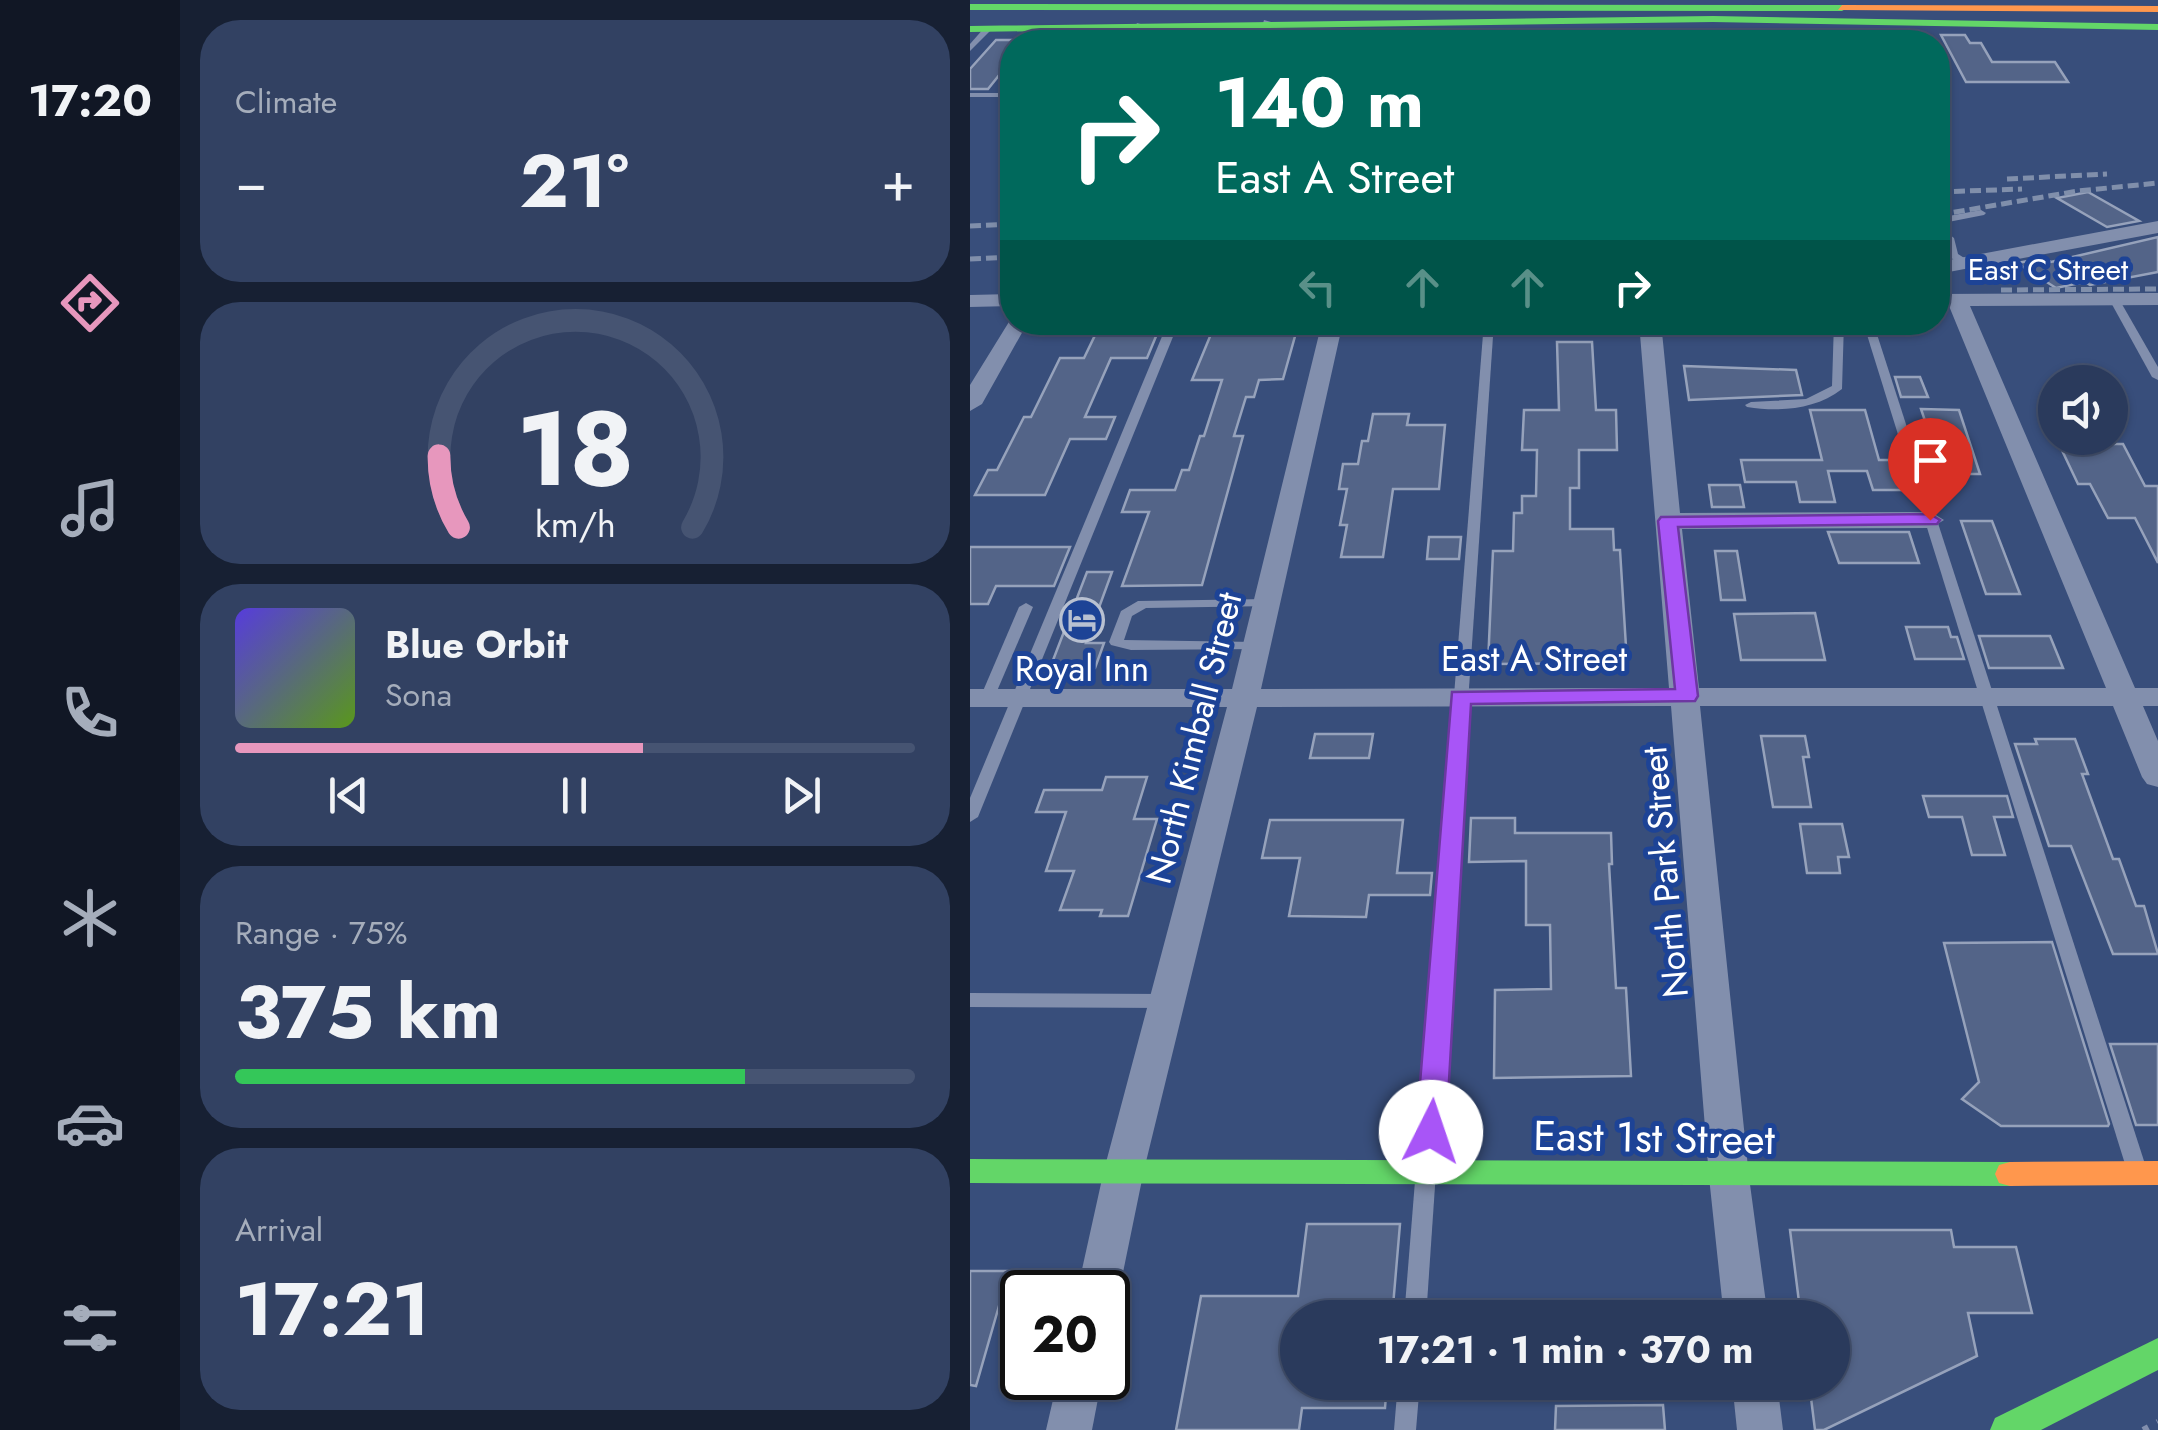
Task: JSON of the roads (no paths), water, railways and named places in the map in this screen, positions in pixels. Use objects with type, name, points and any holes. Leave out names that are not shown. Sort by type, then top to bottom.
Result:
[{"type":"main road","points":[[1108,0],[1312,9]]},
{"type":"main road","points":[[1779,10],[2040,0]]},
{"type":"main road","points":[[976,31],[1312,9]]},
{"type":"main road","points":[[970,10],[1779,10],[2154,19]]},
{"type":"main road","points":[[1393,30],[2154,19]]},
{"type":"main road","name":"East 1st Street","points":[[970,1171],[1428,1171],[1729,1176],[2148,1173]]},
{"type":"main road","points":[[2007,1430],[2158,1353]]},
{"type":"street","name":"East C Street","points":[[1950,265],[2158,228]]},
{"type":"street","name":"East C Street","points":[[1950,300],[2158,299]]},
{"type":"street","points":[[970,301],[1000,300]]},
{"type":"street","points":[[1950,307],[2158,776]]},
{"type":"street","points":[[970,404],[1010,335]]},
{"type":"street","name":"North Kimball Street","points":[[1103,1270],[1330,335]]},
{"type":"street","name":"North Park Street","points":[[1651,335],[1744,1300]]},
{"type":"street","points":[[1668,521],[1930,520]]},
{"type":"street","name":"East A Street","points":[[979,698],[2158,697]]},
{"type":"street","points":[[1069,1430],[1075,1400]]},
{"type":"street","points":[[1756,1400],[1760,1430]]},
{"type":"lane","points":[[970,49],[976,31]]},
{"type":"lane","points":[[970,95],[1000,95]]},
{"type":"lane","points":[[1950,219],[1981,213]]},
{"type":"lane","points":[[1950,239],[1953,256],[1965,262]]},
{"type":"lane","points":[[2114,300],[2158,377]]},
{"type":"lane","points":[[970,816],[1169,335]]},
{"type":"lane","points":[[1417,1300],[1488,335]]},
{"type":"lane","points":[[1751,405],[1804,404],[1828,396],[1838,388],[1839,335]]},
{"type":"lane","points":[[1872,335],[1987,696],[2148,1173]]},
{"type":"lane","points":[[1256,646],[1131,646],[1116,642],[1126,614],[1144,604],[1267,603]]},
{"type":"lane","points":[[979,698],[1026,606]]},
{"type":"lane","points":[[970,1000],[1167,1001]]},
{"type":"lane","points":[[1405,1430],[1408,1400]]},
{"type":"railway","points":[[2007,179],[2107,174]]},
{"type":"railway","points":[[1950,213],[2078,191],[2158,183]]},
{"type":"railway","points":[[1950,192],[2022,189]]},
{"type":"railway","points":[[970,226],[1000,225]]},
{"type":"railway","points":[[970,259],[1000,258]]},
{"type":"railway","points":[[2001,290],[2158,289]]},
{"type":"place","name":"Royal Inn","points":[[1082,620]]}]
